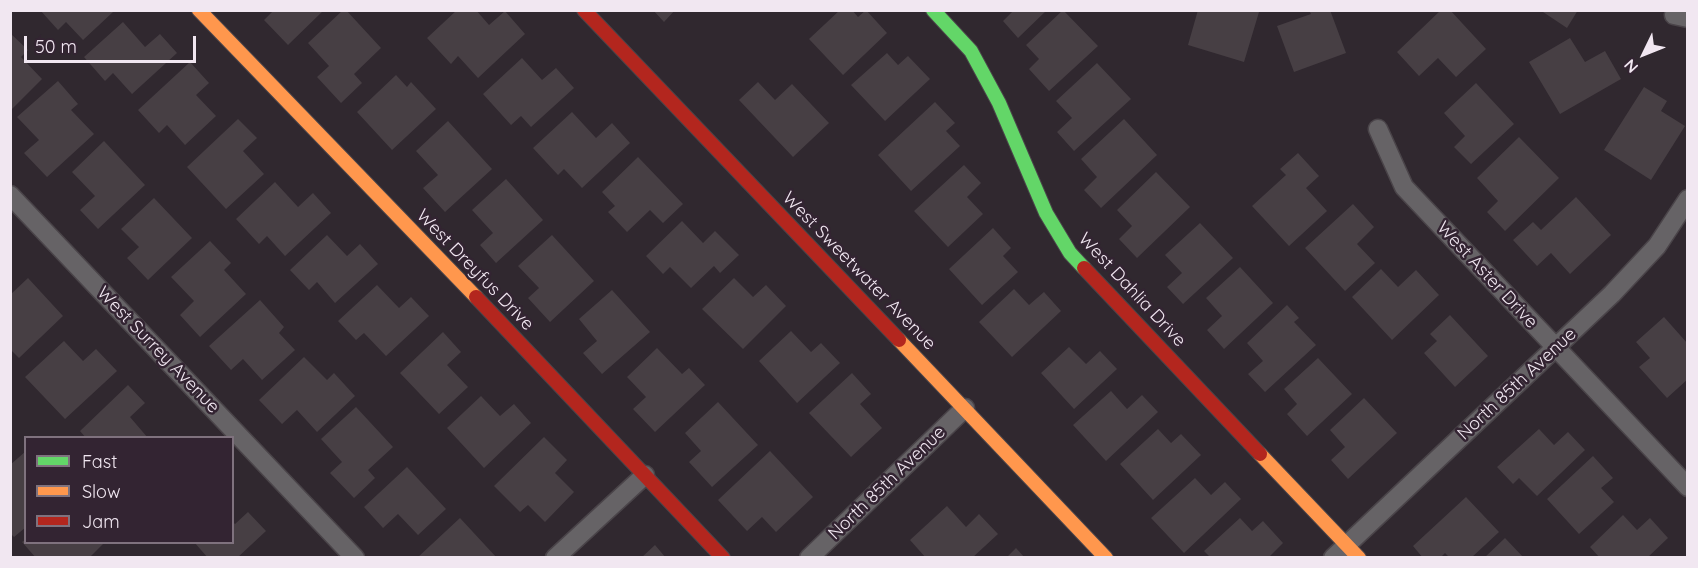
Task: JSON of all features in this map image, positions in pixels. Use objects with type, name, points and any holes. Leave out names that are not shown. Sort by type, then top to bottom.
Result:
[{"type":"street","name":"West Dreyfus Drive","points":[[199,10],[440,259],[723,558]]},
{"type":"street","name":"West Sweetwater Avenue","points":[[584,10],[1106,558]]},
{"type":"street","name":"West Dahlia Drive","points":[[933,10],[971,51],[999,103],[1046,213],[1070,253],[1353,551]]},
{"type":"street","name":"West Aster Drive","points":[[1378,129],[1404,187],[1688,487]]},
{"type":"street","name":"West Surrey Avenue","points":[[10,195],[355,558]]},
{"type":"street","name":"North 85th Avenue","points":[[1333,558],[1353,551],[1556,349],[1657,246],[1688,199]]},
{"type":"street","name":"North 85th Avenue","points":[[809,558],[965,408]]},
{"type":"street","points":[[555,558],[645,475]]},
{"type":"building","points":[[40,10],[111,10],[113,12],[83,40],[66,22],[58,30]]},
{"type":"building","points":[[274,10],[324,10],[288,45],[264,20]]},
{"type":"building","points":[[343,10],[346,10],[381,48],[354,74],[362,83],[341,103],[317,77],[329,66],[308,43]]},
{"type":"building","points":[[457,10],[476,10],[489,25],[505,11],[525,34],[478,78],[458,56],[451,64],[427,38]]},
{"type":"building","points":[[653,10],[675,10],[664,22]]},
{"type":"building","points":[[840,10],[852,10],[858,17],[866,10],[887,33],[843,75],[809,39]]},
{"type":"building","points":[[1014,10],[1047,10],[1018,38],[1003,21]]},
{"type":"building","points":[[1063,10],[1098,46],[1049,91],[1029,69],[1039,59],[1026,45]]},
{"type":"building","points":[[1198,10],[1253,10],[1259,12],[1244,62],[1188,45]]},
{"type":"building","points":[[1309,10],[1330,10],[1346,53],[1294,72],[1277,26],[1311,14]]},
{"type":"building","points":[[1441,10],[1450,10],[1486,49],[1456,77],[1438,58],[1419,76],[1397,52]]},
{"type":"building","points":[[1540,10],[1578,10],[1567,28]]},
{"type":"building","points":[[123,22],[145,47],[160,34],[177,53],[132,94],[113,73],[105,81],[84,57]]},
{"type":"building","points":[[10,33],[28,50],[21,57],[42,79],[10,111]]},
{"type":"building","points":[[1570,38],[1585,62],[1605,51],[1621,79],[1560,114],[1529,62]]},
{"type":"building","points":[[887,53],[898,65],[908,56],[930,79],[885,121],[851,85]]},
{"type":"building","points":[[522,58],[542,80],[556,68],[574,88],[531,127],[521,116],[511,125],[483,94]]},
{"type":"building","points":[[190,62],[209,83],[196,95],[216,116],[185,145],[167,125],[159,133],[138,110]]},
{"type":"building","points":[[1097,63],[1131,99],[1074,151],[1057,132],[1072,118],[1056,101]]},
{"type":"building","points":[[396,75],[407,87],[411,82],[436,109],[392,150],[357,112]]},
{"type":"building","points":[[58,81],[78,104],[71,110],[94,134],[47,177],[24,153],[39,140],[17,117]]},
{"type":"building","points":[[758,82],[775,100],[792,84],[829,123],[793,157],[739,100]]},
{"type":"building","points":[[1476,83],[1514,124],[1471,164],[1454,147],[1465,136],[1444,113]]},
{"type":"building","points":[[1644,87],[1667,101],[1661,111],[1685,126],[1651,180],[1604,150]]},
{"type":"building","points":[[935,102],[955,123],[946,131],[960,146],[911,191],[878,155]]},
{"type":"building","points":[[572,112],[596,138],[612,123],[630,143],[582,188],[564,169],[558,175],[533,148]]},
{"type":"building","points":[[238,119],[257,138],[243,151],[264,174],[226,209],[187,167]]},
{"type":"building","points":[[1124,119],[1157,155],[1101,208],[1084,190],[1097,177],[1081,159]]},
{"type":"building","points":[[448,121],[492,169],[445,212],[423,188],[438,175],[416,151]]},
{"type":"building","points":[[1519,137],[1559,178],[1505,231],[1487,212],[1498,201],[1477,178]]},
{"type":"building","points":[[104,141],[145,185],[98,229],[80,210],[95,196],[72,172]]},
{"type":"building","points":[[1298,153],[1319,176],[1306,188],[1327,211],[1289,246],[1252,206],[1286,175],[1280,169]]},
{"type":"building","points":[[638,157],[683,204],[663,223],[650,210],[627,232],[608,212],[615,206],[602,192]]},
{"type":"building","points":[[964,165],[981,183],[967,197],[983,214],[948,247],[914,211]]},
{"type":"building","points":[[1156,172],[1190,207],[1137,258],[1119,239],[1132,226],[1117,210]]},
{"type":"building","points":[[506,179],[543,220],[496,263],[480,245],[493,233],[472,210]]},
{"type":"building","points":[[275,182],[298,207],[313,193],[331,213],[285,256],[267,236],[259,244],[236,219]]},
{"type":"building","points":[[1576,197],[1611,235],[1570,274],[1551,253],[1537,266],[1513,240],[1533,222],[1541,230]]},
{"type":"building","points":[[154,198],[192,238],[148,280],[127,258],[139,247],[121,229]]},
{"type":"building","points":[[1353,204],[1374,227],[1357,244],[1375,263],[1345,291],[1305,248]]},
{"type":"building","points":[[682,221],[703,243],[715,231],[739,255],[720,273],[714,266],[691,288],[670,267],[663,274],[646,256]]},
{"type":"building","points":[[1200,223],[1233,258],[1183,304],[1167,287],[1182,273],[1165,255]]},
{"type":"building","points":[[993,228],[1011,248],[1003,256],[1018,272],[982,305],[949,269]]},
{"type":"building","points":[[327,235],[347,256],[360,244],[378,264],[335,303],[317,282],[309,290],[290,270]]},
{"type":"building","points":[[552,235],[594,281],[550,322],[528,298],[539,288],[518,266]]},
{"type":"building","points":[[210,241],[231,263],[224,270],[246,294],[200,337],[180,315],[194,301],[171,277]]},
{"type":"building","points":[[1240,267],[1273,303],[1224,349],[1207,330],[1222,316],[1206,298]]},
{"type":"building","points":[[1381,269],[1398,287],[1416,270],[1439,295],[1392,340],[1352,297]]},
{"type":"building","points":[[28,278],[63,316],[19,358],[10,349],[10,295]]},
{"type":"building","points":[[734,278],[753,297],[766,285],[786,306],[743,349],[702,309]]},
{"type":"building","points":[[377,285],[399,308],[411,297],[429,316],[386,356],[364,333],[356,340],[338,321]]},
{"type":"building","points":[[1014,289],[1029,305],[1044,292],[1061,311],[1012,357],[979,322]]},
{"type":"building","points":[[612,290],[650,332],[602,374],[583,353],[597,341],[579,319]]},
{"type":"building","points":[[260,300],[284,327],[279,333],[295,350],[262,380],[243,359],[231,370],[209,346]]},
{"type":"building","points":[[1287,305],[1299,318],[1294,322],[1316,345],[1265,392],[1248,374],[1263,361],[1247,343]]},
{"type":"building","points":[[1450,315],[1488,356],[1455,387],[1424,353],[1437,341],[1430,334]]},
{"type":"building","points":[[1664,317],[1688,344],[1688,379],[1667,398],[1639,367],[1650,358],[1636,342]]},
{"type":"building","points":[[791,331],[811,352],[821,343],[840,363],[797,403],[759,361]]},
{"type":"building","points":[[443,332],[461,352],[447,365],[468,387],[439,414],[400,373]]},
{"type":"building","points":[[64,341],[83,361],[96,349],[117,371],[65,419],[25,377]]},
{"type":"building","points":[[1069,347],[1086,364],[1100,351],[1117,369],[1074,409],[1041,373]]},
{"type":"building","points":[[657,348],[682,374],[689,368],[705,385],[655,432],[633,409],[646,397],[627,377]]},
{"type":"building","points":[[304,357],[327,380],[334,373],[355,396],[317,432],[297,410],[282,424],[259,400]]},
{"type":"building","points":[[1318,358],[1352,394],[1307,436],[1287,414],[1297,404],[1284,389]]},
{"type":"building","points":[[852,373],[871,394],[860,404],[882,428],[851,457],[809,413]]},
{"type":"building","points":[[128,385],[145,403],[130,417],[146,436],[84,436],[80,431]]},
{"type":"building","points":[[1111,391],[1127,409],[1142,395],[1158,412],[1106,461],[1073,425]]},
{"type":"building","points":[[481,396],[500,416],[514,404],[531,423],[484,468],[447,428]]},
{"type":"building","points":[[1364,398],[1397,433],[1348,479],[1331,460],[1345,447],[1330,430]]},
{"type":"building","points":[[718,402],[758,445],[712,487],[689,462],[701,451],[685,433]]},
{"type":"building","points":[[356,407],[393,447],[368,470],[375,478],[354,498],[330,473],[342,462],[321,439]]},
{"type":"building","points":[[1158,429],[1171,443],[1181,434],[1201,455],[1153,500],[1120,464]]},
{"type":"building","points":[[1539,429],[1554,445],[1568,432],[1585,450],[1537,496],[1519,478],[1513,484],[1497,467]]},
{"type":"building","points":[[544,437],[567,460],[555,473],[574,492],[545,522],[528,505],[520,512],[494,486]]},
{"type":"building","points":[[770,451],[813,497],[776,532],[762,517],[747,531],[718,500]]},
{"type":"building","points":[[24,453],[24,529],[14,537],[10,533],[10,465]]},
{"type":"building","points":[[1593,456],[1613,478],[1601,488],[1614,502],[1579,534],[1547,499]]},
{"type":"building","points":[[407,467],[446,509],[418,535],[398,514],[383,528],[364,507]]},
{"type":"building","points":[[1195,478],[1211,495],[1225,482],[1241,499],[1184,553],[1151,518]]},
{"type":"building","points":[[1466,497],[1499,532],[1471,558],[1450,558],[1445,553],[1440,558],[1423,558],[1413,546]]},
{"type":"building","points":[[947,506],[966,527],[979,514],[998,534],[972,558],[926,558],[910,540]]},
{"type":"building","points":[[248,512],[266,531],[237,558],[208,558],[196,544],[234,544],[235,524]]},
{"type":"building","points":[[1623,515],[1637,530],[1650,518],[1668,538],[1647,558],[1600,558],[1590,547]]},
{"type":"building","points":[[460,518],[497,558],[417,558]]},
{"type":"building","points":[[1240,518],[1252,531],[1263,521],[1283,543],[1268,558],[1211,558],[1204,551]]},
{"type":"building","points":[[1505,538],[1524,558],[1484,558]]},
{"type":"building","points":[[24,540],[24,544],[103,544],[89,558],[36,558],[22,542]]},
{"type":"building","points":[[655,545],[666,558],[641,558]]},
{"type":"building","points":[[1016,548],[1025,558],[1006,558]]},
{"type":"traffic: fast","points":[[933,10],[971,51],[999,103],[1046,213],[1070,253],[1084,268]]},
{"type":"traffic: slow","points":[[199,10],[476,297]]},
{"type":"traffic: slow","points":[[899,340],[1106,558]]},
{"type":"traffic: slow","points":[[1260,454],[1359,558]]},
{"type":"traffic: jam","points":[[584,10],[899,340]]},
{"type":"traffic: jam","points":[[1084,268],[1260,454]]},
{"type":"traffic: jam","points":[[476,297],[723,558]]}]
